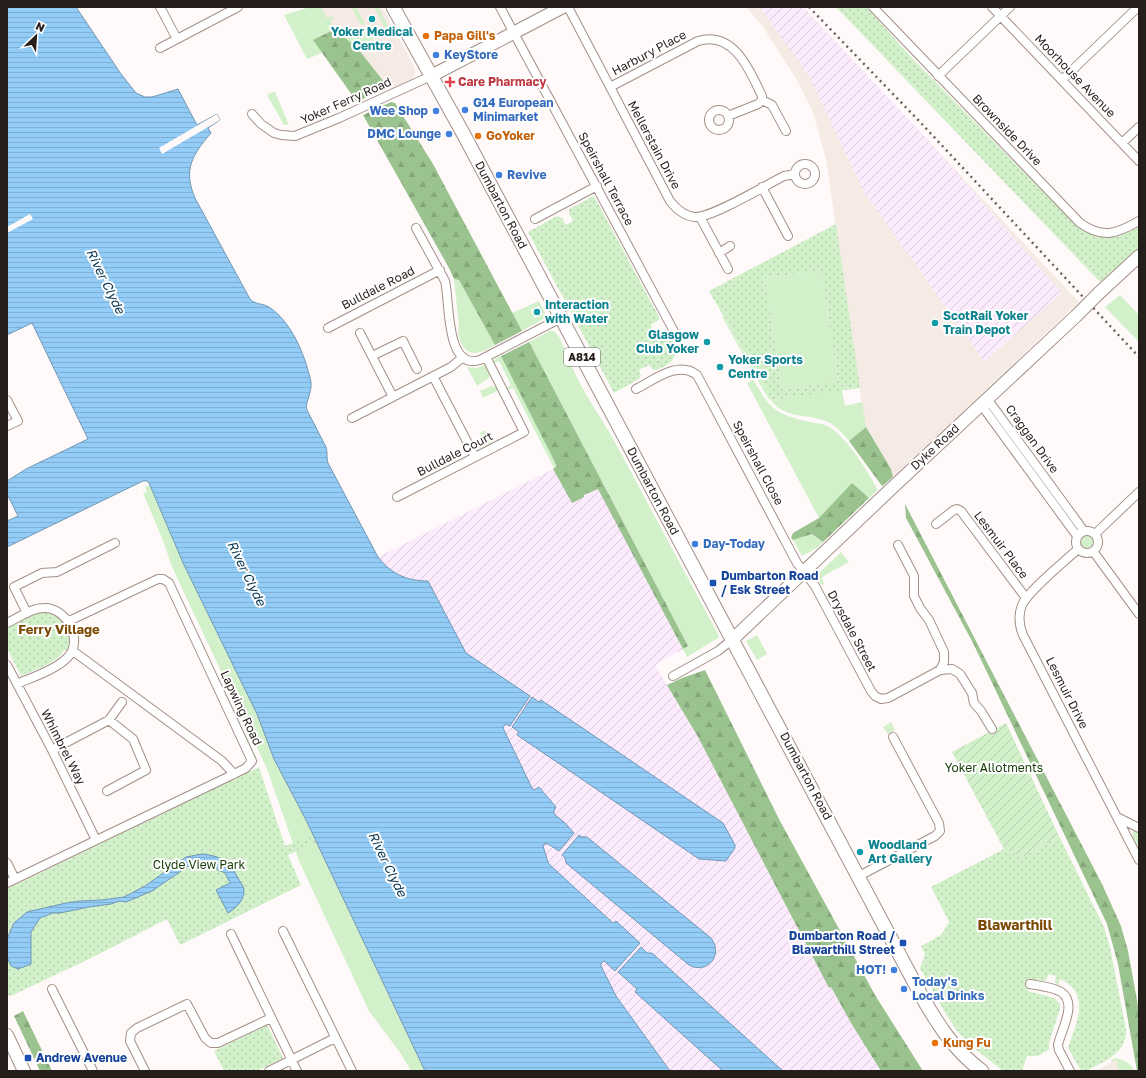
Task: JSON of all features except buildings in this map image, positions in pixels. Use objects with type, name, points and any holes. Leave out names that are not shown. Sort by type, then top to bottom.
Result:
[{"type":"main road","name":"Dumbarton Road","points":[[393,7],[464,135],[934,1017],[948,1038],[967,1060],[982,1071]]},
{"type":"street","points":[[160,7],[177,39]]},
{"type":"street","points":[[160,48],[238,7]]},
{"type":"street","name":"Speirshall Terrace","points":[[500,7],[677,337]]},
{"type":"street","points":[[431,76],[563,7]]},
{"type":"street","name":"Mellerstain Drive","points":[[568,7],[674,206],[684,214],[700,217]]},
{"type":"street","name":"Brownside Drive","points":[[873,7],[1080,223],[1091,230],[1102,233],[1123,230],[1139,221]]},
{"type":"street","name":"Moorhouse Avenue","points":[[992,7],[1139,161]]},
{"type":"street","points":[[938,76],[1010,7]]},
{"type":"street","points":[[1062,80],[1138,7]]},
{"type":"street","name":"Harbury Place","points":[[610,87],[698,41],[712,39],[728,45],[739,54],[761,94],[762,100],[772,105],[786,131]]},
{"type":"street","name":"Yoker Ferry Road","points":[[252,114],[261,124],[274,133],[281,136],[295,136],[353,112],[431,76]]},
{"type":"street","points":[[728,116],[758,104],[762,100]]},
{"type":"street","points":[[1122,143],[1139,127]]},
{"type":"street","points":[[728,269],[700,217],[713,213],[784,176],[795,174]]},
{"type":"street","points":[[535,219],[597,186]]},
{"type":"street","points":[[762,187],[788,236]]},
{"type":"street","points":[[416,228],[440,270],[447,288],[450,327],[457,349],[463,357],[471,361],[476,361],[561,318]]},
{"type":"street","points":[[719,253],[730,246]]},
{"type":"street","name":"Dyke Road","points":[[733,639],[1139,256]]},
{"type":"street","name":"Bulldale Road","points":[[328,328],[440,270]]},
{"type":"street","points":[[360,333],[393,396]]},
{"type":"street","points":[[372,356],[403,341],[417,369]]},
{"type":"street","points":[[352,418],[451,367],[463,357]]},
{"type":"street","name":"Bulldale Court","points":[[397,497],[524,432],[486,357]]},
{"type":"street","name":"Speirshall Close","points":[[636,389],[674,370],[687,369],[692,371],[701,379],[790,550],[804,571]]},
{"type":"street","points":[[433,376],[475,457]]},
{"type":"street","points":[[7,400],[18,421],[7,426]]},
{"type":"street","name":"Craggan Drive","points":[[1077,536],[985,410],[983,402],[991,404],[1084,530]]},
{"type":"street","points":[[1095,534],[1139,492]]},
{"type":"street","name":"Lesmuir Place","points":[[936,524],[954,510],[957,509],[961,511],[1026,598]]},
{"type":"street","points":[[1084,530],[1095,534],[1098,543],[1090,553],[1084,553],[1078,549],[1075,542],[1077,536],[1084,530]]},
{"type":"street","points":[[27,613],[14,587],[42,573],[57,572],[115,543]]},
{"type":"street","points":[[898,545],[914,576],[914,596],[920,608],[929,620],[944,652],[944,662],[940,670]]},
{"type":"street","name":"Lesmuir Drive","points":[[1078,549],[1026,598],[1019,617],[1020,623],[1023,635],[1139,860]]},
{"type":"street","points":[[1093,551],[1139,614]]},
{"type":"street","name":"Drysdale Street","points":[[804,571],[815,586],[875,696],[881,700],[888,698],[940,670]]},
{"type":"street","name":"Lapwing Road","points":[[11,881],[234,774],[249,766],[252,758],[169,583],[163,579],[158,579],[69,621]]},
{"type":"street","points":[[7,623],[36,609],[50,608],[60,613],[69,621],[73,632],[73,651],[62,663],[17,684]]},
{"type":"street","points":[[673,676],[718,651],[733,639]]},
{"type":"street","points":[[73,651],[224,762],[234,774]]},
{"type":"street","name":"Whimbrel Way","points":[[7,665],[52,750],[96,840]]},
{"type":"street","points":[[940,670],[952,669],[960,674],[972,693],[975,705],[982,711],[992,728]]},
{"type":"street","points":[[52,750],[109,720],[122,702]]},
{"type":"street","points":[[107,791],[146,770],[133,739],[109,720]]},
{"type":"street","points":[[859,876],[935,836],[940,831],[938,823],[893,738]]},
{"type":"street","points":[[1117,816],[1139,828]]},
{"type":"street","points":[[7,863],[11,881]]},
{"type":"street","points":[[283,931],[352,1071]]},
{"type":"street","points":[[231,934],[297,1071]]},
{"type":"street","points":[[1030,984],[1056,990],[1065,996],[1068,1001],[1068,1013],[1058,1045],[1070,1071]]},
{"type":"street","points":[[52,989],[92,1071]]},
{"type":"street","points":[[145,1071],[130,1041],[131,1033],[137,1028],[187,1004],[205,1038],[211,1043],[218,1043],[272,1018]]},
{"type":"street","points":[[7,1035],[24,1071]]},
{"type":"street","points":[[269,1071],[335,1038]]},
{"type":"shaded area","points":[[317,7],[381,7],[415,68],[413,78],[390,90],[359,50],[328,23]]},
{"type":"shaded area","points":[[746,7],[803,7],[1079,302],[893,477],[891,469],[865,425],[826,159],[813,113],[797,80],[761,24]]},
{"type":"shaded area","name":"ScotRail Yoker Train Depot","points":[[760,7],[803,7],[928,140],[1062,293],[984,362],[865,194],[809,76]]},
{"type":"shaded area","points":[[553,469],[572,503],[598,488],[683,649],[655,665],[698,737],[829,988],[831,987],[851,1023],[881,1071],[670,1071],[611,988],[601,964],[603,961],[605,962],[615,971],[640,943],[616,922],[614,924],[549,864],[543,845],[546,843],[559,850],[571,831],[570,829],[554,814],[556,807],[539,787],[534,790],[532,788],[503,730],[505,724],[510,726],[423,581],[406,578],[393,573],[378,557]]},
{"type":"shaded area","points":[[1117,1060],[1118,1071],[1095,1071],[1112,1062]]},
{"type":"green space","points":[[310,7],[323,7],[321,8],[327,18],[332,16],[334,18],[330,22],[348,38],[357,30],[358,32],[366,26],[373,39],[356,48],[334,29],[314,40],[322,53],[307,59],[284,15]]},
{"type":"green space","points":[[356,7],[365,24],[361,25],[352,8]]},
{"type":"green space","points":[[374,7],[378,7],[389,28],[386,30]]},
{"type":"green space","points":[[836,7],[866,7],[913,59],[1073,222],[1091,233],[1105,237],[1120,235],[1139,227],[1139,248],[1100,282]]},
{"type":"green space","points":[[335,29],[359,50],[388,87],[357,102],[313,40]]},
{"type":"green space","points":[[275,92],[289,125],[284,125],[267,95]]},
{"type":"green space","points":[[391,102],[395,103],[433,164],[522,331],[495,345],[459,280],[454,279],[363,115]]},
{"type":"green space","points":[[594,196],[659,317],[659,320],[651,325],[656,335],[667,332],[675,345],[676,350],[673,360],[669,364],[656,370],[652,369],[649,365],[639,370],[641,376],[639,379],[614,393],[528,232],[557,216],[562,218],[566,225],[573,221],[569,213],[569,209]]},
{"type":"green space","points":[[836,224],[860,388],[772,400],[709,291]],"holes":[[[821,270],[838,381],[782,390],[765,278]]]},
{"type":"green space","points":[[821,270],[838,381],[782,390],[765,278]]},
{"type":"green space","points":[[454,279],[459,280],[495,345],[475,353],[467,350],[463,346],[458,332],[459,328]]},
{"type":"green space","points":[[1120,295],[1139,315],[1139,342],[1105,307]]},
{"type":"green space","points":[[539,301],[545,313],[545,318],[522,331],[512,313]],"holes":[[[539,306],[543,314],[535,318],[531,310]]]},
{"type":"green space","points":[[723,316],[772,400],[842,390],[845,406],[862,402],[866,427],[849,441],[837,428],[828,422],[786,412],[779,408],[765,393],[722,317]]},
{"type":"green space","points":[[550,331],[554,331],[560,338],[580,383],[610,433],[719,636],[687,657],[683,649],[688,646],[529,342]]},
{"type":"green space","points":[[529,342],[688,646],[683,649],[598,489],[584,495],[584,497],[572,503],[553,469],[557,466],[501,356]]},
{"type":"green space","points":[[501,356],[558,466],[554,468],[513,388],[506,391],[505,389],[511,385],[499,361],[493,364],[491,361]]},
{"type":"green space","points":[[485,365],[490,373],[489,378],[477,386],[467,367],[477,368]]},
{"type":"green space","points":[[753,379],[764,397],[779,412],[795,418],[824,425],[836,432],[857,456],[878,490],[869,498],[852,484],[819,518],[747,383]]},
{"type":"green space","points":[[491,386],[496,387],[499,390],[483,398],[480,391]]},
{"type":"green space","points":[[866,427],[891,469],[893,477],[882,486],[849,441]]},
{"type":"green space","points":[[485,430],[491,443],[478,448],[475,443],[483,439],[480,433]]},
{"type":"green space","points":[[852,483],[869,498],[823,542],[812,534],[793,540],[791,538],[793,533],[819,518]]},
{"type":"green space","points":[[150,485],[184,565],[257,714],[274,759],[306,820],[425,1071],[411,1071],[401,1054],[369,1011],[299,861],[267,769],[172,567],[164,543],[143,493],[147,492],[145,487]]},
{"type":"green space","points":[[905,504],[1102,884],[1121,926],[1128,951],[1139,1011],[1139,1071],[1137,1071],[1118,964],[1107,924],[973,643],[906,518]]},
{"type":"green space","points":[[812,534],[823,542],[817,548],[802,556],[793,540]]},
{"type":"green space","points":[[1083,534],[1089,534],[1093,538],[1093,544],[1089,548],[1083,548],[1079,544],[1079,538]]},
{"type":"green space","points":[[841,552],[849,562],[825,575],[822,578],[824,584],[821,585],[817,577],[819,573]]},
{"type":"green space","points":[[44,612],[56,617],[65,625],[69,636],[67,650],[64,650],[57,659],[39,669],[21,676],[7,648],[7,627],[33,615]]},
{"type":"green space","points":[[757,635],[767,654],[757,660],[746,641]]},
{"type":"green space","points":[[705,670],[780,821],[875,995],[923,1071],[881,1071],[851,1023],[831,987],[829,988],[698,737],[667,685]]},
{"type":"green space","points":[[225,691],[257,759],[255,760],[223,692]]},
{"type":"green space","points":[[891,722],[895,730],[888,734],[883,727]]},
{"type":"green space","name":"Yoker Allotments","points":[[1006,723],[1059,836],[1023,857],[1004,849],[952,752]]},
{"type":"green space","name":"Clyde View Park","points":[[259,767],[285,846],[318,833],[321,840],[288,855],[301,885],[180,945],[167,919],[91,958],[11,996],[7,995],[7,889]]},
{"type":"green space","points":[[1133,831],[1139,832],[1139,848],[1132,836]]},
{"type":"green space","points":[[1059,836],[1104,927],[1110,947],[1126,1029],[1126,1037],[1119,1050],[1113,1056],[1086,1071],[1081,1071],[1068,1048],[1075,1029],[1079,1010],[1079,1001],[1076,993],[1070,985],[1060,979],[1058,986],[1055,982],[1056,976],[1048,974],[1047,979],[1043,982],[1031,979],[1028,991],[1054,998],[1060,1004],[1060,1009],[1049,1043],[1049,1050],[1037,1056],[1027,1056],[1022,1071],[1003,1071],[969,1044],[957,1031],[920,968],[925,954],[921,946],[941,935],[949,922],[931,887],[1004,849],[1023,857]]},
{"type":"green space","points":[[23,1011],[52,1071],[40,1071],[14,1016]]},
{"type":"green space","points":[[267,1025],[283,1058],[257,1071],[224,1071],[214,1051]]},
{"type":"green space","points":[[1115,1058],[1127,1062],[1134,1071],[1118,1071],[1117,1060],[1112,1062],[1111,1060]]},
{"type":"water","name":"River Clyde","points":[[7,7],[76,7],[121,74],[136,93],[145,97],[152,97],[178,89],[197,125],[217,114],[220,120],[208,128],[211,133],[199,148],[191,163],[191,188],[195,198],[250,299],[269,307],[277,313],[295,337],[303,355],[311,381],[311,390],[306,405],[307,410],[326,447],[328,463],[378,557],[388,568],[406,578],[428,581],[466,653],[530,696],[510,726],[505,724],[503,728],[532,788],[534,790],[539,787],[556,807],[554,814],[574,833],[559,851],[548,844],[544,844],[543,846],[548,862],[613,923],[616,921],[640,943],[615,971],[604,961],[601,966],[616,996],[670,1071],[425,1071],[306,820],[274,759],[257,714],[184,565],[149,483],[147,481],[143,481],[7,547],[7,521],[18,516],[7,494],[7,481],[26,469],[88,439],[32,323],[7,335]]},
{"type":"water","points":[[532,697],[539,702],[541,700],[723,823],[735,845],[735,848],[726,861],[699,859],[517,735],[519,732],[512,727]]},
{"type":"water","points":[[579,835],[582,837],[587,837],[711,938],[715,944],[716,951],[712,962],[702,967],[689,965],[566,863],[565,858],[562,855]]},
{"type":"water","points":[[202,854],[217,857],[231,864],[244,888],[243,897],[237,906],[228,913],[216,890],[230,883],[225,873],[205,863],[190,865],[152,891],[126,902],[119,901],[111,904],[53,913],[40,918],[31,932],[31,964],[18,969],[11,966],[7,957],[7,939],[14,923],[27,912],[66,903],[124,897],[145,886],[186,857]]},
{"type":"water","points":[[641,947],[647,953],[652,953],[783,1071],[723,1071],[635,992],[637,989],[618,972]]},
{"type":"pier","points":[[217,114],[220,120],[162,154],[159,148]]},
{"type":"pier","points":[[30,214],[33,219],[7,233],[7,227]]},
{"type":"railway","points":[[809,7],[921,123],[1139,357]]},
{"type":"place","name":"Yoker Medical Centre","points":[[372,19]]},
{"type":"place","name":"Papa Gill's","points":[[426,36]]},
{"type":"place","name":"KeyStore","points":[[436,55]]},
{"type":"place","name":"Care Pharmacy","points":[[450,82]]},
{"type":"place","name":"G14 European Minimarket","points":[[465,110]]},
{"type":"place","name":"Wee Shop","points":[[436,111]]},
{"type":"place","name":"DMC Lounge","points":[[449,134]]},
{"type":"place","name":"GoYoker","points":[[478,136]]},
{"type":"place","name":"Revive","points":[[499,175]]},
{"type":"place","name":"Interaction with Water","points":[[537,312]]},
{"type":"place","name":"ScotRail Yoker Train Depot","points":[[935,323]]},
{"type":"place","name":"Glasgow Club Yoker","points":[[707,342]]},
{"type":"place","name":"Yoker Sports Centre","points":[[720,367]]},
{"type":"place","name":"Day-Today","points":[[695,544]]},
{"type":"place","name":"Dumbarton Road / Esk Street","points":[[713,583]]},
{"type":"place","name":"Woodland Art Gallery","points":[[860,852]]},
{"type":"place","name":"Dumbarton Road / Blawarthill Street","points":[[903,943]]},
{"type":"place","name":"HOT!","points":[[894,970]]},
{"type":"place","name":"Today's Local Drinks","points":[[904,989]]},
{"type":"place","name":"Kung Fu","points":[[935,1043]]},
{"type":"place","name":"Andrew Avenue","points":[[28,1058]]},
{"type":"district","name":"Ferry Village","points":[[59,629]]},
{"type":"district","name":"Blawarthill","points":[[1015,925]]}]
